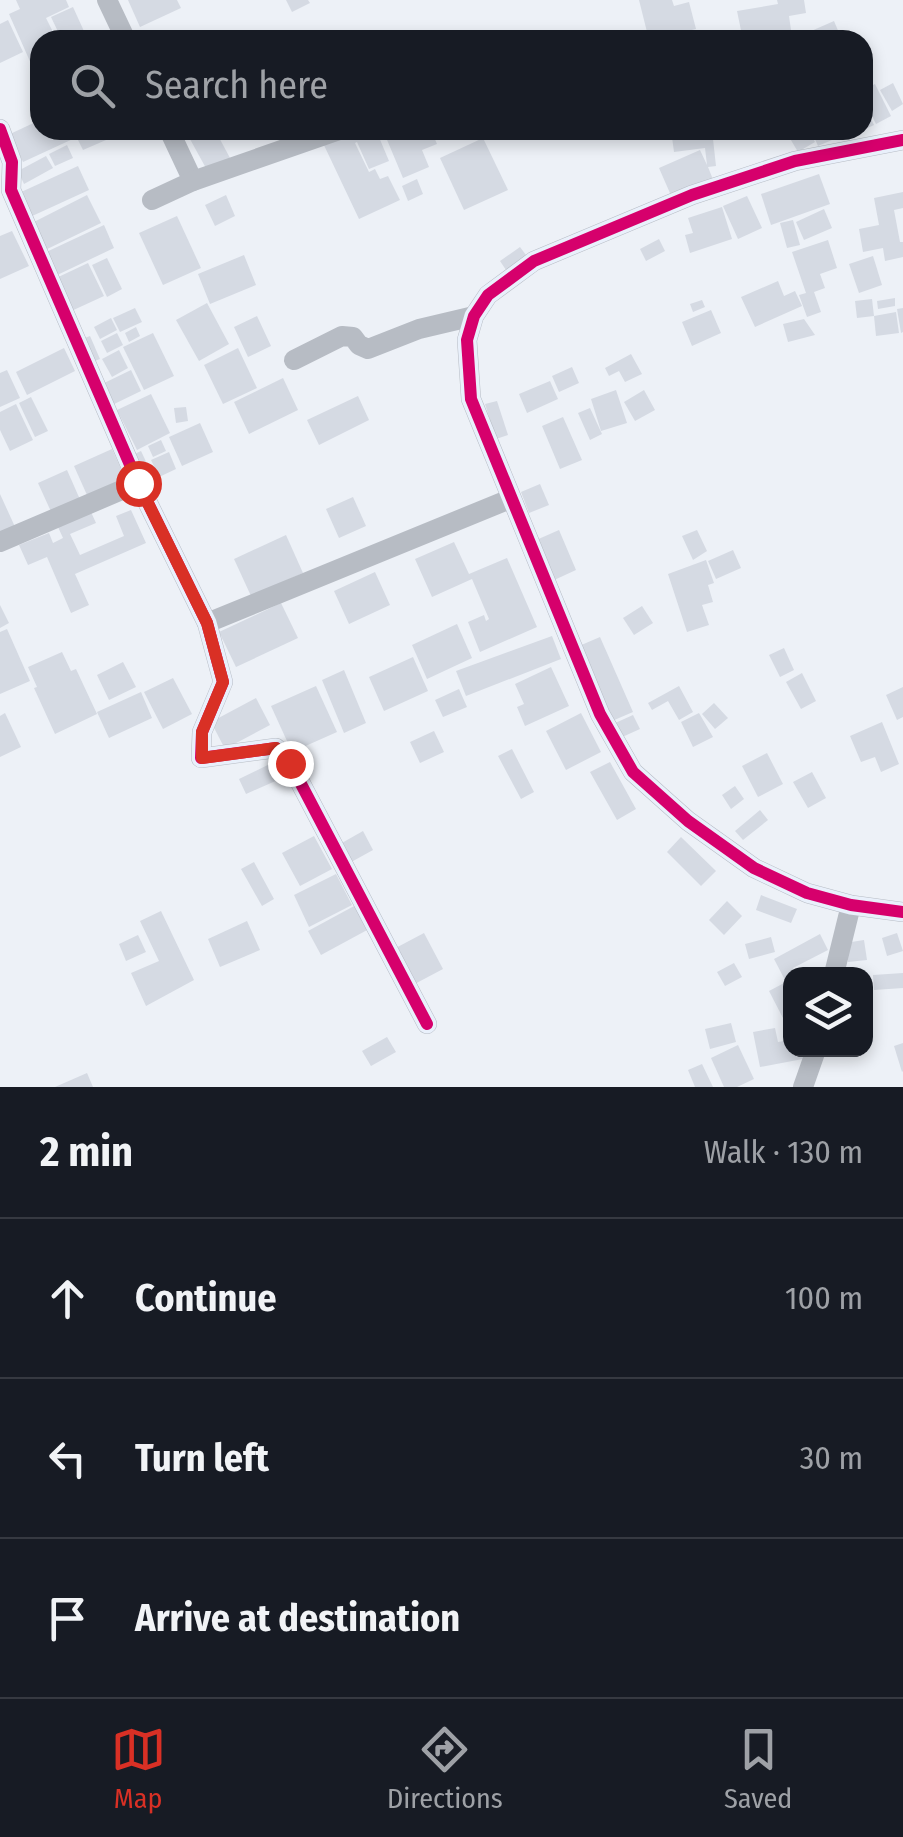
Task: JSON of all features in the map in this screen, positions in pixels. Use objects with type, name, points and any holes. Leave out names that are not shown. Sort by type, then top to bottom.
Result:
[{"type":"street","points":[[108,0],[122,30]]},
{"type":"street","points":[[0,129],[12,162],[10,190],[138,483],[207,623],[223,682],[202,732],[202,758],[276,748],[290,763],[426,1024]]},
{"type":"street","points":[[174,140],[193,181]]},
{"type":"street","points":[[152,200],[193,181],[310,140]]},
{"type":"street","points":[[903,140],[795,161],[692,196],[534,262],[488,294],[474,316],[466,340],[470,399],[600,714],[633,772],[688,822],[754,868],[806,893],[851,906],[903,912]]},
{"type":"street","points":[[294,360],[342,336],[353,337],[368,349],[419,329],[474,316]]},
{"type":"street","points":[[0,542],[138,483]]},
{"type":"street","points":[[207,623],[510,498]]},
{"type":"street","points":[[836,967],[851,906]]},
{"type":"street","points":[[803,1087],[814,1057]]},
{"type":"building","points":[[16,0],[66,0],[69,7],[46,18],[52,30],[30,30],[30,61],[9,14],[20,9]]},
{"type":"building","points":[[128,0],[177,0],[181,8],[140,27]]},
{"type":"building","points":[[286,0],[308,0],[310,3],[292,12]]},
{"type":"building","points":[[639,0],[672,0],[674,6],[689,2],[696,29],[646,30]]},
{"type":"building","points":[[777,0],[804,0],[806,13],[789,16],[791,30],[741,30],[737,11],[778,4]]},
{"type":"building","points":[[73,7],[83,30],[57,30],[51,17]]},
{"type":"building","points":[[8,20],[23,52],[0,63],[0,24]]},
{"type":"building","points":[[834,21],[838,30],[814,30]]},
{"type":"building","points":[[893,83],[903,104],[892,111],[880,90]]},
{"type":"building","points":[[873,85],[891,116],[876,124],[873,118]]},
{"type":"building","points":[[30,125],[30,140],[71,140],[23,162],[10,134]]},
{"type":"building","points":[[78,140],[106,140],[83,150]]},
{"type":"building","points":[[190,140],[220,140],[230,158],[207,170]]},
{"type":"building","points":[[380,140],[389,161],[369,169],[355,143],[369,172],[375,169],[380,179],[388,176],[400,200],[359,219],[322,141]]},
{"type":"building","points":[[387,140],[435,140],[437,144],[422,150],[429,167],[403,178]]},
{"type":"building","points":[[484,140],[508,190],[464,210],[440,158]]},
{"type":"building","points":[[672,140],[713,140],[716,166],[708,167],[714,182],[673,200],[659,168],[700,150],[707,165],[705,148],[674,152]]},
{"type":"building","points":[[791,140],[814,140],[815,142],[798,152]]},
{"type":"building","points":[[67,145],[73,158],[55,166],[49,154]]},
{"type":"building","points":[[46,156],[53,168],[24,184],[18,171]]},
{"type":"building","points":[[78,166],[89,190],[30,217],[19,193]]},
{"type":"building","points":[[819,174],[830,204],[771,225],[761,194]]},
{"type":"building","points":[[417,179],[423,194],[408,201],[402,186]]},
{"type":"building","points":[[903,192],[903,208],[894,210],[903,257],[885,261],[883,248],[863,252],[859,229],[879,225],[874,198]]},
{"type":"building","points":[[87,195],[101,223],[41,252],[28,225]]},
{"type":"building","points":[[226,195],[235,216],[215,226],[205,205]]},
{"type":"building","points":[[747,196],[762,228],[738,239],[723,206]]},
{"type":"building","points":[[722,207],[732,239],[690,253],[685,235],[693,233],[688,218]]},
{"type":"building","points":[[824,209],[832,228],[804,240],[796,222]]},
{"type":"building","points":[[177,216],[201,268],[163,285],[139,233]]},
{"type":"building","points":[[793,220],[800,245],[787,248],[780,223]]},
{"type":"building","points":[[104,225],[114,248],[53,277],[42,254]]},
{"type":"building","points":[[12,231],[29,266],[0,279],[0,236]]},
{"type":"building","points":[[659,239],[665,251],[646,261],[640,249]]},
{"type":"building","points":[[828,240],[837,268],[820,274],[825,288],[814,292],[821,312],[807,317],[799,295],[806,293],[792,252]]},
{"type":"building","points":[[520,247],[529,259],[508,273],[500,261]]},
{"type":"building","points":[[244,255],[256,285],[210,304],[198,274]]},
{"type":"building","points":[[873,256],[882,285],[859,293],[849,264]]},
{"type":"building","points":[[107,258],[122,289],[107,297],[92,265]]},
{"type":"building","points":[[88,263],[104,296],[67,313],[52,280]]},
{"type":"building","points":[[778,281],[784,296],[795,291],[802,306],[755,327],[741,297]]},
{"type":"building","points":[[895,298],[895,306],[878,309],[877,301]]},
{"type":"building","points":[[872,299],[874,316],[857,318],[855,301]]},
{"type":"building","points":[[702,300],[705,307],[693,312],[690,304]]},
{"type":"building","points":[[207,303],[229,344],[199,361],[176,320]]},
{"type":"building","points":[[135,308],[142,322],[120,332],[113,318]]},
{"type":"building","points":[[903,308],[903,332],[901,333],[897,309]]},
{"type":"building","points":[[711,310],[721,333],[692,346],[682,322]]},
{"type":"building","points":[[896,312],[899,333],[876,336],[874,316]]},
{"type":"building","points":[[257,316],[271,346],[248,357],[234,327]]},
{"type":"building","points":[[111,318],[117,330],[100,339],[94,327]]},
{"type":"building","points":[[804,319],[815,335],[788,342],[783,324]]},
{"type":"building","points":[[136,327],[140,336],[129,342],[125,333]]},
{"type":"building","points":[[117,333],[123,345],[107,353],[101,341]]},
{"type":"building","points":[[153,333],[174,376],[144,390],[123,347]]},
{"type":"building","points":[[90,336],[100,359],[87,364],[77,341]]},
{"type":"building","points":[[64,348],[75,371],[27,395],[16,372]]},
{"type":"building","points":[[238,348],[257,388],[223,404],[204,365]]},
{"type":"building","points":[[119,350],[128,368],[112,377],[102,359]]},
{"type":"building","points":[[631,354],[642,374],[625,382],[619,371],[609,376],[605,368]]},
{"type":"building","points":[[572,367],[579,383],[559,392],[552,376]]},
{"type":"building","points":[[7,370],[20,398],[0,407],[0,373]]},
{"type":"building","points":[[131,370],[141,391],[108,407],[98,386]]},
{"type":"building","points":[[283,378],[298,410],[249,434],[234,402]]},
{"type":"building","points":[[550,381],[558,399],[527,413],[519,394]]},
{"type":"building","points":[[616,390],[627,423],[601,431],[591,399]]},
{"type":"building","points":[[644,390],[655,410],[635,421],[624,402]]},
{"type":"building","points":[[151,394],[170,433],[137,450],[117,410]]},
{"type":"building","points":[[358,396],[369,420],[319,445],[307,420]]},
{"type":"building","points":[[31,397],[48,431],[35,437],[19,403]]},
{"type":"building","points":[[497,401],[508,435],[496,439],[485,404]]},
{"type":"building","points":[[16,404],[33,440],[10,451],[0,430],[0,412]]},
{"type":"building","points":[[186,407],[188,421],[176,423],[174,408]]},
{"type":"building","points":[[590,408],[602,434],[590,440],[578,413]]},
{"type":"building","points":[[563,417],[582,460],[560,469],[542,426]]},
{"type":"building","points":[[200,423],[213,452],[182,466],[169,437]]},
{"type":"building","points":[[161,440],[166,451],[153,457],[148,446]]},
{"type":"building","points":[[112,449],[125,478],[87,495],[74,466]]},
{"type":"building","points":[[141,451],[149,468],[136,474],[128,457]]},
{"type":"building","points":[[169,452],[176,469],[159,477],[151,460]]},
{"type":"building","points":[[67,470],[82,504],[53,516],[38,483]]},
{"type":"building","points":[[540,484],[549,505],[529,513],[521,492]]},
{"type":"building","points":[[0,494],[16,529],[0,537]]},
{"type":"building","points":[[353,497],[366,526],[339,538],[326,509]]},
{"type":"building","points":[[131,510],[146,543],[75,574],[89,605],[71,613],[47,557],[28,565],[19,545],[49,533],[53,543],[63,538],[58,527],[91,512],[96,523],[70,534],[80,555],[124,536],[116,516]]},
{"type":"building","points":[[559,530],[576,570],[552,581],[534,541]]},
{"type":"building","points":[[697,530],[707,551],[693,560],[682,536]]},
{"type":"building","points":[[286,535],[303,573],[251,596],[234,559]]},
{"type":"building","points":[[454,542],[469,574],[507,558],[537,627],[480,652],[468,622],[484,615],[486,621],[489,619],[472,579],[432,597],[415,559]]},
{"type":"building","points":[[733,550],[741,568],[716,579],[708,561]]},
{"type":"building","points":[[706,560],[714,583],[708,585],[713,602],[702,605],[709,625],[687,632],[668,574]]},
{"type":"building","points":[[375,572],[390,605],[349,624],[334,591]]},
{"type":"building","points":[[281,603],[298,638],[236,667],[219,632]]},
{"type":"building","points":[[0,605],[9,623],[0,628]]},
{"type":"building","points":[[642,606],[653,623],[634,635],[623,618]]},
{"type":"building","points":[[457,624],[472,658],[427,679],[412,645]]},
{"type":"building","points":[[7,629],[30,681],[0,694],[0,632]]},
{"type":"building","points":[[552,636],[561,659],[466,696],[456,671]]},
{"type":"building","points":[[600,637],[633,712],[612,721],[579,646]]},
{"type":"building","points":[[784,648],[794,670],[780,677],[769,655]]},
{"type":"building","points":[[62,652],[71,671],[76,669],[97,714],[55,734],[28,667]]},
{"type":"building","points":[[413,657],[428,691],[384,711],[369,677]]},
{"type":"building","points":[[123,662],[136,687],[109,700],[97,675]]},
{"type":"building","points":[[551,667],[569,706],[525,726],[517,707],[524,704],[515,684]]},
{"type":"building","points":[[344,670],[366,723],[344,733],[322,680]]},
{"type":"building","points":[[802,673],[816,701],[801,709],[786,682]]},
{"type":"building","points":[[173,678],[192,714],[163,729],[144,692]]},
{"type":"building","points":[[316,686],[337,732],[292,752],[271,706]]},
{"type":"building","points":[[679,686],[693,712],[679,720],[668,701],[652,710],[648,703]]},
{"type":"building","points":[[903,687],[903,717],[897,720],[886,695]]},
{"type":"building","points":[[459,689],[467,707],[443,717],[435,700]]},
{"type":"building","points":[[141,692],[152,718],[109,738],[97,712]]},
{"type":"building","points":[[256,698],[270,725],[225,749],[211,722]]},
{"type":"building","points":[[714,703],[728,718],[715,729],[702,714]]},
{"type":"building","points":[[5,713],[21,747],[0,757],[0,716]]},
{"type":"building","points":[[581,713],[601,752],[566,770],[546,731]]},
{"type":"building","points":[[699,713],[713,737],[693,747],[681,722]]},
{"type":"building","points":[[633,715],[640,729],[620,738],[613,724]]},
{"type":"building","points":[[882,722],[899,764],[881,772],[875,757],[861,762],[850,736]]},
{"type":"building","points":[[434,731],[444,752],[420,763],[410,742]]},
{"type":"building","points":[[512,749],[534,792],[521,799],[498,756]]},
{"type":"building","points":[[767,753],[783,784],[758,797],[742,766]]},
{"type":"building","points":[[610,762],[636,809],[617,820],[590,772]]},
{"type":"building","points":[[272,763],[280,779],[246,794],[239,779]]},
{"type":"building","points":[[812,772],[826,798],[808,808],[793,782]]},
{"type":"building","points":[[735,786],[744,799],[731,809],[722,795]]},
{"type":"building","points":[[760,810],[768,820],[743,840],[735,831]]},
{"type":"building","points":[[363,831],[373,850],[344,866],[333,848]]},
{"type":"building","points":[[314,836],[332,869],[300,886],[282,853]]},
{"type":"building","points":[[681,837],[716,871],[701,886],[667,852]]},
{"type":"building","points":[[254,862],[274,899],[262,906],[241,869]]},
{"type":"building","points":[[336,874],[352,905],[309,927],[294,895]]},
{"type":"building","points":[[761,895],[797,909],[791,923],[756,910]]},
{"type":"building","points":[[727,901],[742,916],[724,935],[709,920]]},
{"type":"building","points":[[356,905],[369,929],[321,955],[308,931]]},
{"type":"building","points":[[161,911],[194,980],[146,1006],[131,973],[159,961],[140,921]]},
{"type":"building","points":[[247,921],[260,950],[220,967],[208,939]]},
{"type":"building","points":[[424,933],[443,969],[409,987],[390,951]]},
{"type":"building","points":[[897,933],[903,951],[887,956],[882,938]]},
{"type":"building","points":[[820,934],[828,950],[795,967],[783,967],[783,976],[774,959]]},
{"type":"building","points":[[138,935],[146,952],[126,961],[119,944]]},
{"type":"building","points":[[771,937],[775,952],[749,959],[745,944]]},
{"type":"building","points":[[864,940],[867,960],[848,962],[845,943]]},
{"type":"building","points":[[734,963],[742,977],[725,986],[717,972]]},
{"type":"building","points":[[903,973],[903,988],[874,990],[873,975]]},
{"type":"building","points":[[783,984],[783,1018],[769,991]]},
{"type":"building","points":[[731,1023],[736,1042],[710,1049],[705,1029]]},
{"type":"building","points":[[775,1028],[778,1042],[783,1041],[783,1057],[808,1058],[760,1067],[753,1032]]},
{"type":"building","points":[[387,1037],[396,1052],[371,1066],[362,1051]]},
{"type":"building","points":[[903,1043],[903,1071],[902,1072],[894,1046]]},
{"type":"building","points":[[738,1045],[754,1079],[737,1087],[724,1087],[711,1058]]},
{"type":"building","points":[[702,1064],[713,1087],[695,1087],[688,1070]]},
{"type":"building","points":[[87,1073],[93,1087],[55,1087]]},
{"type":"cycle path","points":[[0,129],[12,162],[11,190],[138,483],[207,623],[223,682],[202,732],[201,758],[276,748],[290,763],[427,1024]]},
{"type":"cycle path","points":[[903,140],[795,161],[692,195],[534,261],[488,295],[474,316],[467,340],[471,399],[600,714],[633,772],[688,821],[754,868],[807,893],[851,905],[903,912]]},
{"type":"route","points":[[138,483],[207,623],[223,682],[202,732],[202,758],[276,748],[290,763]]}]
